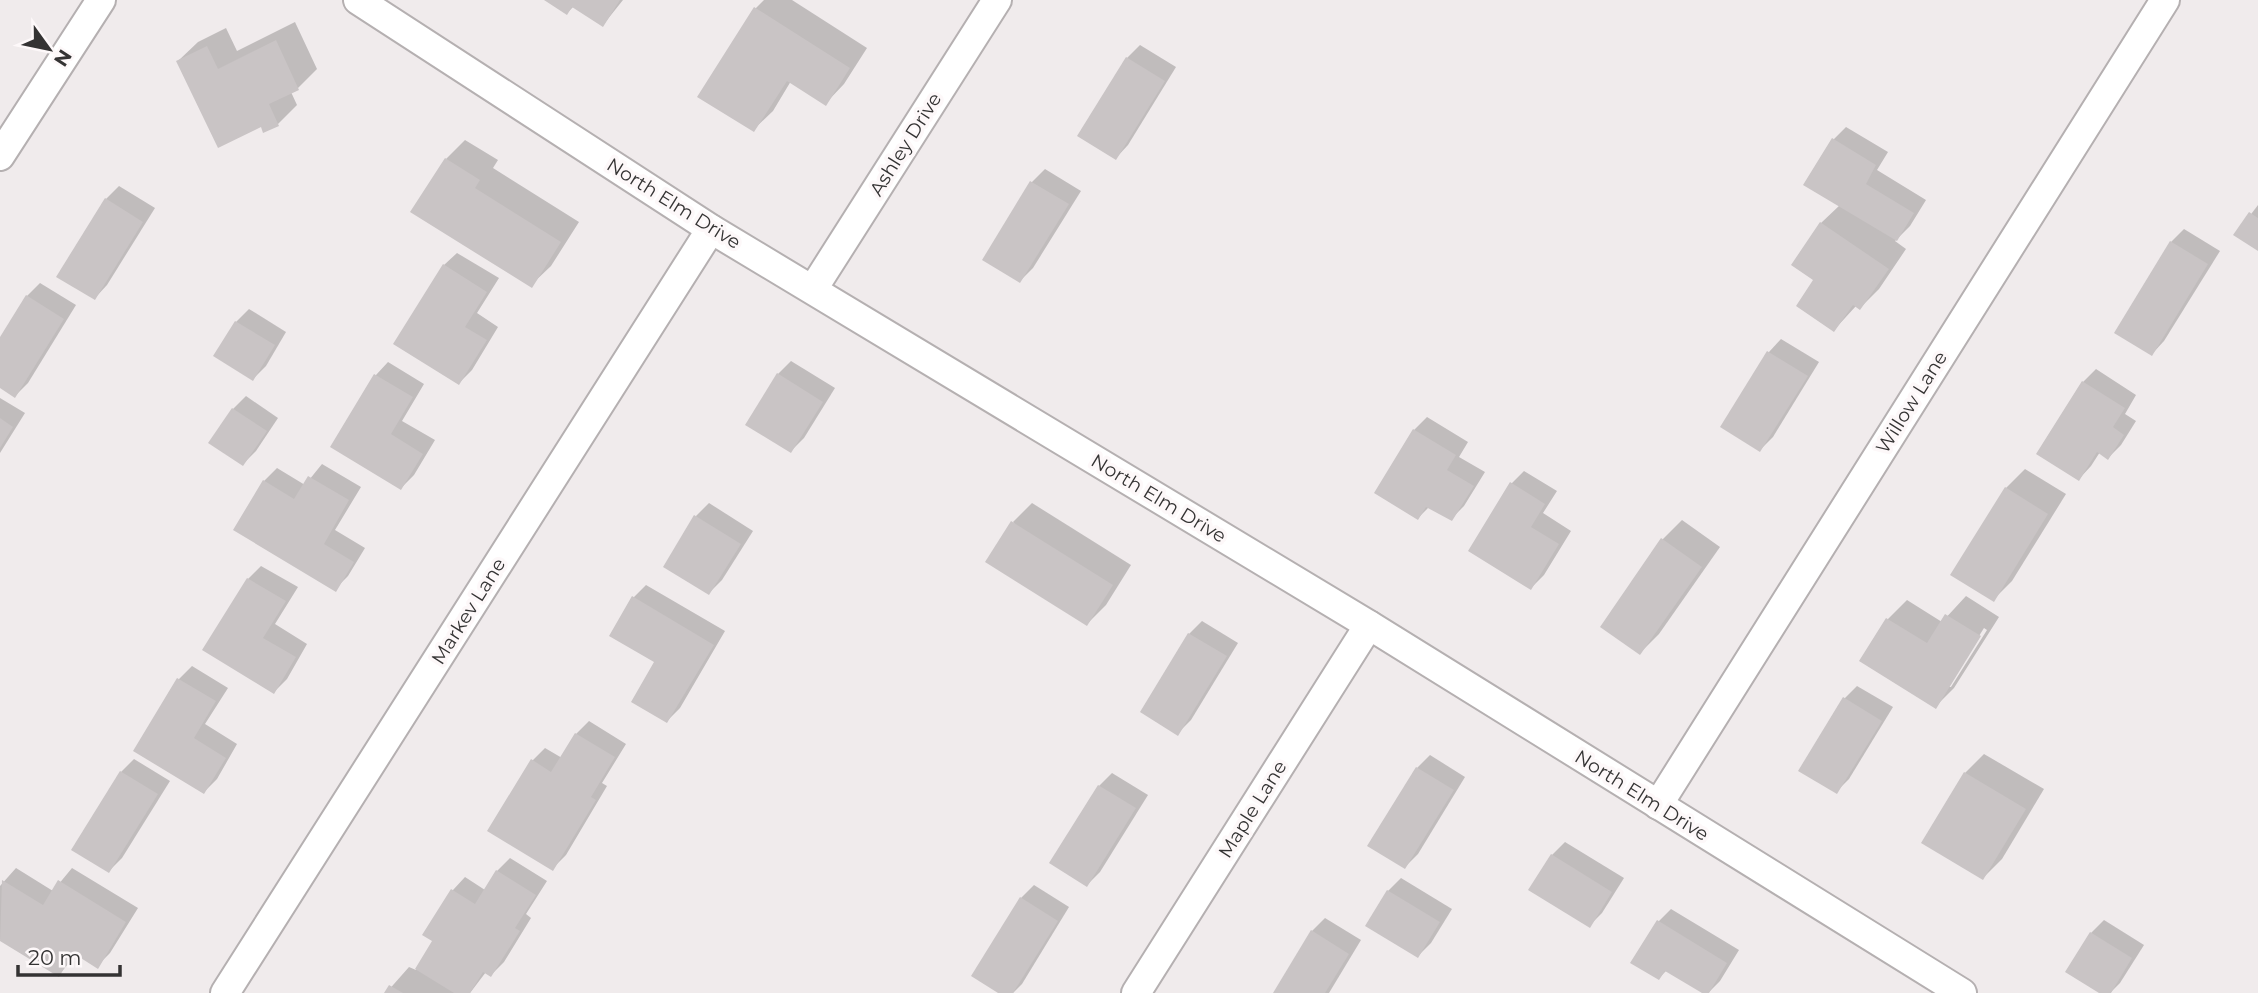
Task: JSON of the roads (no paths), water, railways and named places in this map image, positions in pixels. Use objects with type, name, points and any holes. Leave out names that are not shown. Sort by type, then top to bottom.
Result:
[{"type":"street","points":[[0,156],[101,0]]},
{"type":"street","name":"North Elm Drive","points":[[358,0],[391,9],[712,229],[1369,625],[1962,993]]},
{"type":"street","name":"Ashley Drive","points":[[813,289],[997,0]]},
{"type":"street","name":"Willow Lane","points":[[1658,805],[2165,0]]},
{"type":"street","name":"Markev Lane","points":[[225,993],[712,229]]},
{"type":"street","name":"Maple Lane","points":[[1136,993],[1369,625]]}]
